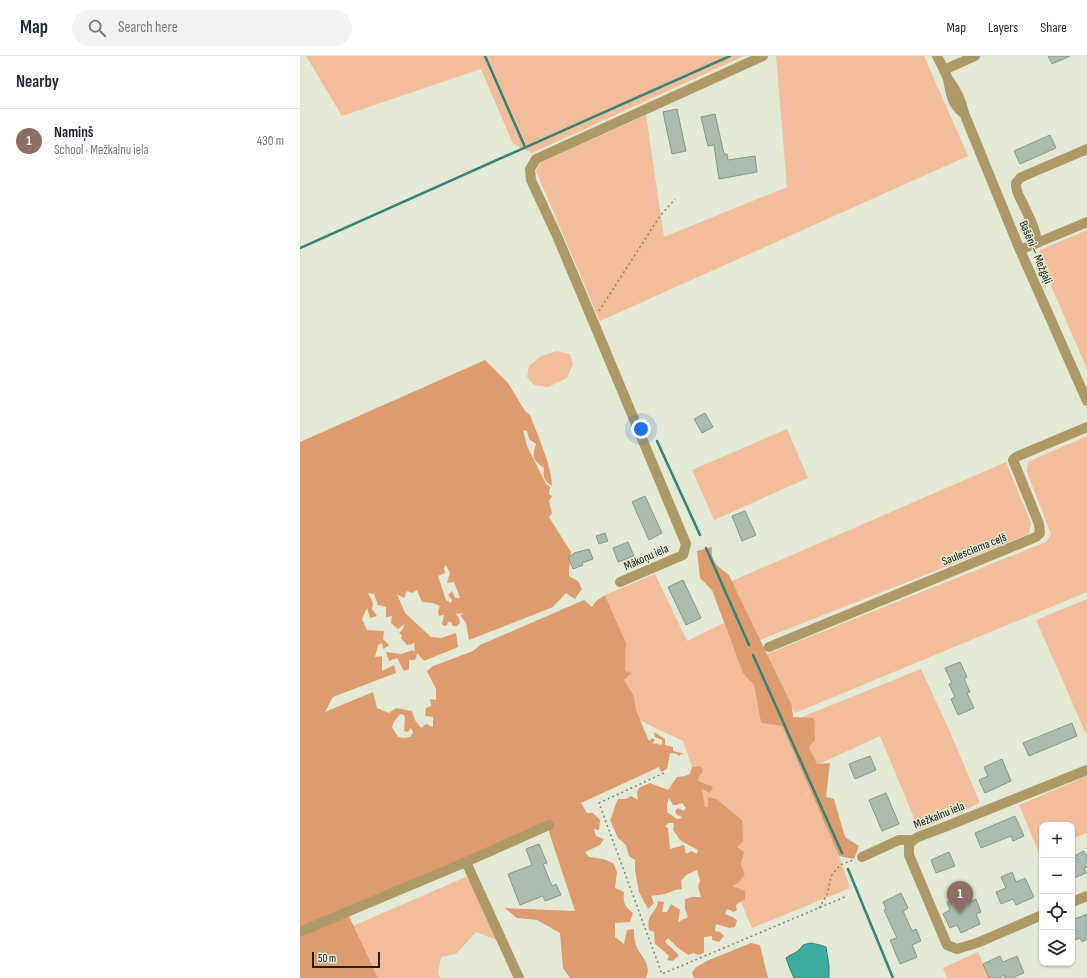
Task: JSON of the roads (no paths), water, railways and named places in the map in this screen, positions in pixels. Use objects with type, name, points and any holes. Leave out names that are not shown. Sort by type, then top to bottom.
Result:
[{"type":"street","name":"Mākoņu iela","points":[[620,582],[683,555],[686,544],[557,236],[531,180],[530,169],[536,159],[763,56]]},
{"type":"street","name":"Bašēni – Mežgaļi","points":[[938,56],[946,74],[959,96],[964,113],[1020,250],[1087,401]]},
{"type":"street","points":[[946,74],[975,56]]},
{"type":"street","points":[[1037,243],[1034,228],[1017,191],[1016,183],[1024,176],[1087,149]]},
{"type":"street","points":[[1020,250],[1087,222]]},
{"type":"street","name":"Saulesciema ceļš","points":[[769,647],[1036,537],[1040,533],[1039,524],[1013,460],[1016,457],[1087,427]]},
{"type":"street","name":"Mežkalnu iela","points":[[1039,916],[977,943],[957,949],[947,944],[909,855],[909,845],[918,837],[1087,770]]},
{"type":"street","points":[[300,932],[466,862],[549,825]]},
{"type":"street","points":[[862,857],[899,840],[913,840]]},
{"type":"street","points":[[466,862],[519,978]]},
{"type":"street","points":[[1075,901],[1087,896]]},
{"type":"water","points":[[811,943],[826,947],[829,978],[794,978],[786,958],[803,945]]},
{"type":"waterway","points":[[485,56],[525,147]]},
{"type":"waterway","points":[[300,248],[730,56]]},
{"type":"waterway","points":[[657,441],[700,535]]},
{"type":"waterway","points":[[706,548],[749,645]]},
{"type":"waterway","points":[[753,655],[842,853]]},
{"type":"waterway","points":[[848,869],[893,978]]},
{"type":"place","name":"Namiņš","points":[[960,914]]}]
